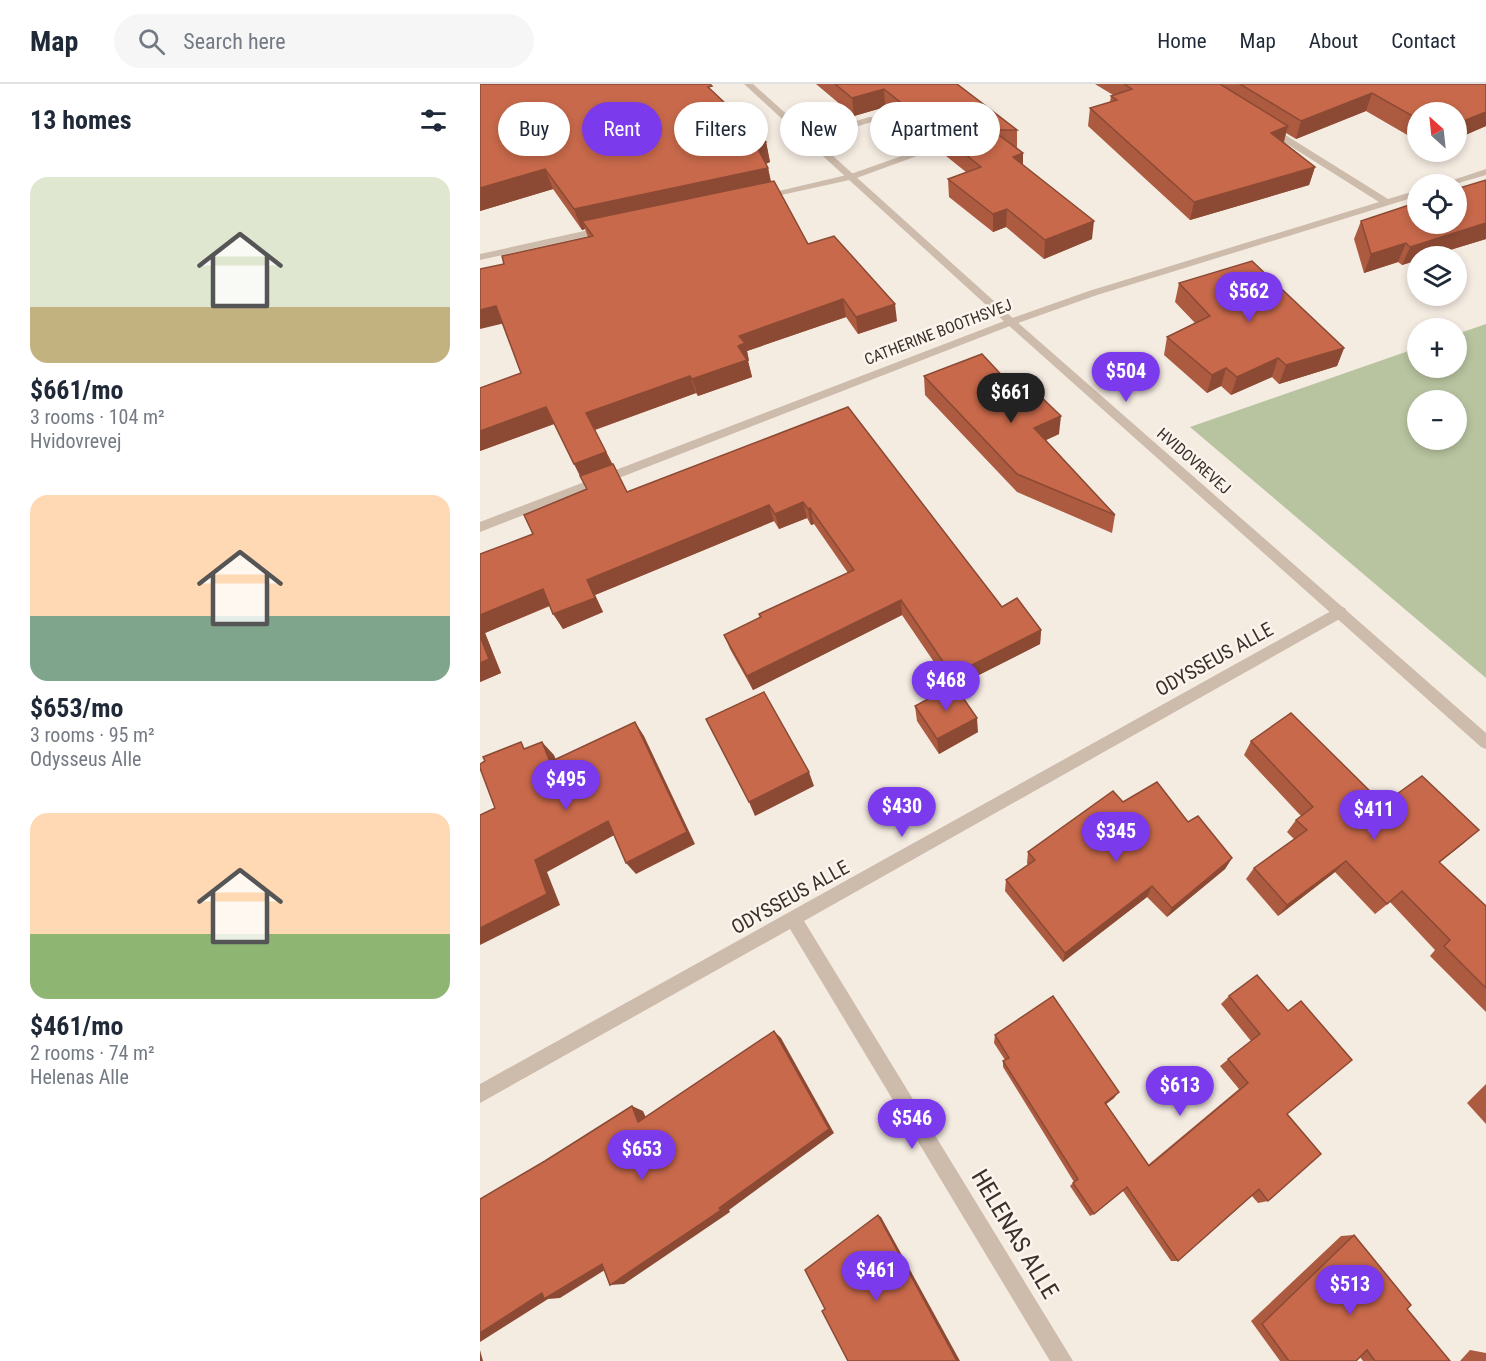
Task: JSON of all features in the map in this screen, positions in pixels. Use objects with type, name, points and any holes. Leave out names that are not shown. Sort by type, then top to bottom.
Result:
[{"type":"street","name":"HVIDOVREVEJ","points":[[748,84],[780,113]]},
{"type":"street","points":[[746,200],[850,177],[923,152],[882,120],[872,119],[858,123]]},
{"type":"street","points":[[1257,122],[1388,202]]},
{"type":"street","name":"HVIDOVREVEJ","points":[[827,156],[1011,322],[1486,741]]},
{"type":"street","points":[[1467,178],[1486,172]]},
{"type":"street","name":"CATHERINE BOOTHSVEJ","points":[[480,527],[1011,322],[1093,293],[1407,196]]},
{"type":"street","points":[[480,256],[619,227]]},
{"type":"street","name":"ODYSSEUS ALLE","points":[[480,1094],[1340,612]]},
{"type":"street","name":"HELENAS ALLE","points":[[793,919],[1062,1361]]},
{"type":"green space","points":[[1486,324],[1486,678],[1190,427],[1407,351],[1407,378],[1467,378],[1467,331]]},
{"type":"building","points":[[480,84],[710,84],[712,86],[708,87],[724,102],[674,102],[674,156],[762,156],[768,168],[574,209],[545,169],[480,188]]},
{"type":"building","points":[[835,84],[957,84],[980,102],[900,102],[884,89],[852,98]]},
{"type":"building","points":[[1124,84],[1220,84],[1288,126],[1271,133],[1315,167],[1194,202],[1090,108],[1117,100],[1111,96],[1132,89]]},
{"type":"building","points":[[1240,84],[1486,84],[1486,112],[1467,120],[1467,102],[1407,102],[1407,113],[1372,93],[1301,121]]},
{"type":"building","points":[[1000,117],[1017,130],[1000,130]]},
{"type":"building","points":[[1000,136],[1023,153],[1013,157],[1094,221],[1045,240],[1007,209],[993,214],[948,179],[981,167],[967,156],[1000,156]]},
{"type":"building","points":[[1486,180],[1486,223],[1467,229],[1467,186]]},
{"type":"building","points":[[774,181],[808,244],[834,236],[895,304],[856,317],[843,299],[739,336],[745,343],[738,346],[747,360],[692,379],[690,376],[586,413],[606,452],[574,464],[546,407],[480,431],[480,388],[521,373],[496,306],[480,310],[480,269],[504,264],[502,256],[593,236],[582,221]]},
{"type":"building","points":[[1407,206],[1407,234],[1451,234],[1413,246],[1406,243],[1371,254],[1361,221]]},
{"type":"building","points":[[1252,261],[1344,348],[1286,365],[1278,358],[1237,377],[1226,368],[1212,375],[1167,337],[1210,316],[1179,283]]},
{"type":"building","points":[[982,354],[1009,383],[1021,378],[1061,416],[1034,428],[1115,515],[1017,474],[924,376]]},
{"type":"building","points":[[848,407],[1002,607],[1017,598],[1041,630],[952,675],[901,600],[747,676],[724,635],[761,617],[759,614],[854,570],[810,508],[808,509],[803,502],[775,514],[769,505],[587,580],[595,598],[553,614],[543,589],[480,615],[480,554],[533,534],[524,515],[587,489],[580,476],[613,464],[627,492]]},
{"type":"building","points":[[480,636],[489,659],[480,663]]},
{"type":"building","points":[[954,685],[977,718],[937,739],[915,706]]},
{"type":"building","points":[[764,692],[809,772],[749,802],[706,719]]},
{"type":"building","points":[[1291,713],[1383,804],[1422,776],[1479,830],[1439,862],[1486,906],[1486,988],[1444,946],[1450,940],[1402,891],[1387,904],[1346,861],[1287,905],[1254,868],[1307,830],[1296,820],[1313,807],[1251,741]]},
{"type":"building","points":[[635,722],[687,832],[626,863],[608,821],[535,860],[547,894],[480,928],[480,815],[495,808],[480,768],[480,764],[485,761],[483,757],[521,742],[524,749],[542,742],[550,762]]},
{"type":"building","points":[[1157,782],[1188,822],[1198,816],[1232,858],[1172,908],[1152,886],[1065,953],[1006,880],[1035,860],[1028,852],[1113,791],[1123,802]]},
{"type":"building","points":[[1257,975],[1288,1011],[1301,1001],[1352,1060],[1287,1114],[1321,1154],[1268,1201],[1259,1189],[1178,1261],[1127,1187],[1094,1214],[1073,1183],[1078,1179],[1003,1061],[1009,1058],[995,1035],[1053,996],[1119,1092],[1105,1103],[1149,1166],[1248,1083],[1228,1059],[1260,1034],[1229,996]]},
{"type":"building","points":[[774,1031],[829,1129],[719,1208],[721,1210],[610,1285],[602,1264],[544,1299],[542,1293],[480,1333],[480,1199],[632,1106],[638,1122]]},
{"type":"building","points":[[878,1215],[957,1361],[848,1361],[822,1311],[825,1309],[805,1270]]},
{"type":"building","points":[[1354,1235],[1411,1305],[1407,1309],[1450,1361],[1375,1361],[1367,1350],[1356,1361],[1289,1361],[1262,1324]]}]
